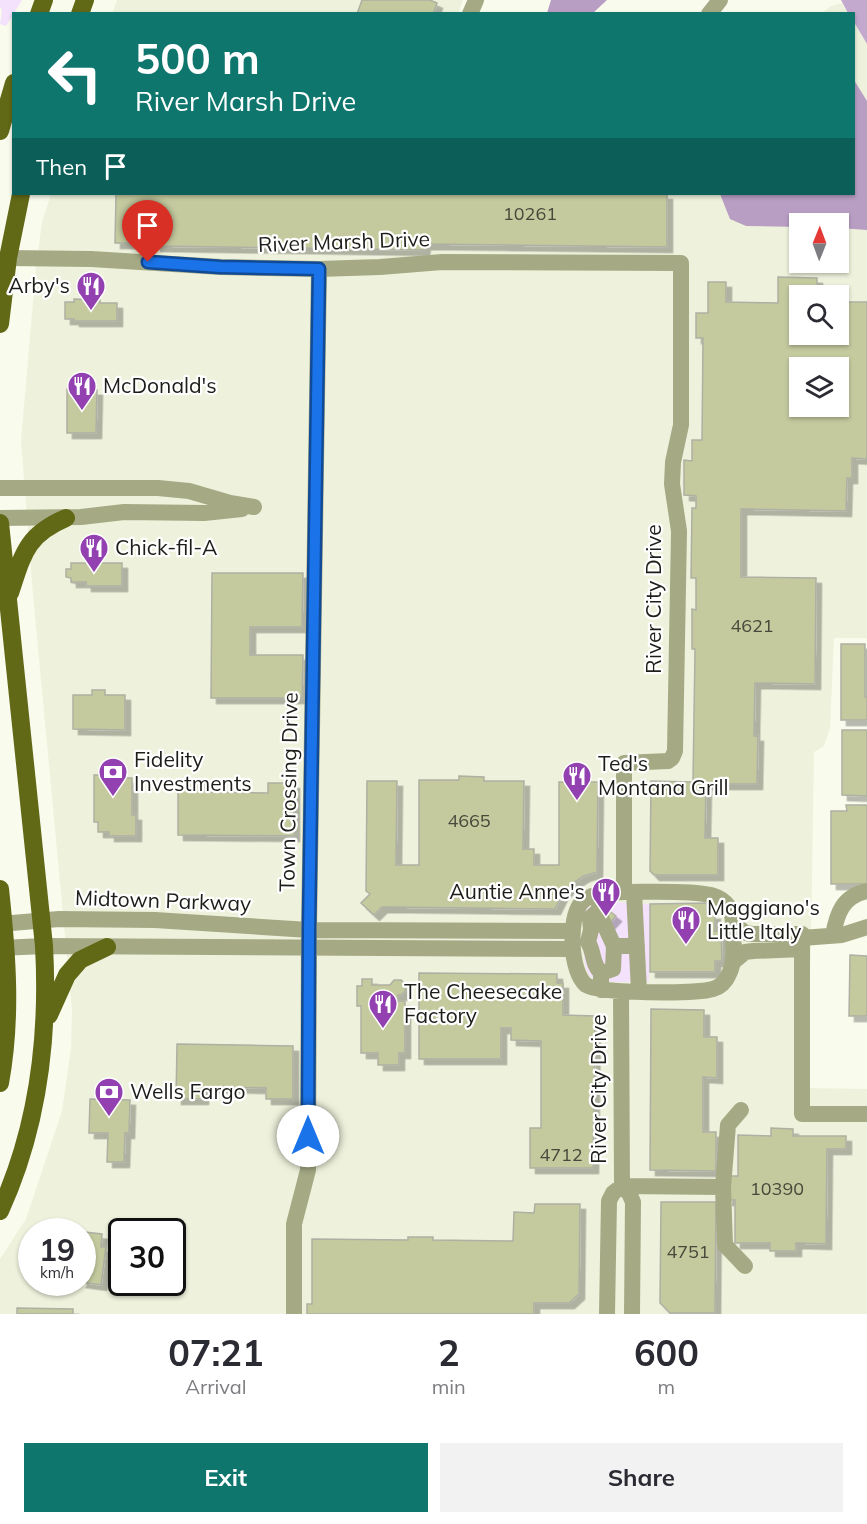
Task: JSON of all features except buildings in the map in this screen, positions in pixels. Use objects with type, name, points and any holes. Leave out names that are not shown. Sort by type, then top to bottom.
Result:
[{"type":"main road","points":[[0,131],[12,90]]},
{"type":"main road","points":[[0,324],[8,258],[21,195]]},
{"type":"main road","points":[[8,600],[23,553],[47,526],[66,518]]},
{"type":"main road","points":[[0,523],[44,946],[45,1025],[35,1102],[12,1185],[0,1211]]},
{"type":"main road","points":[[0,889],[8,1012],[0,1083]]},
{"type":"main road","points":[[45,1025],[67,975],[80,960],[107,946]]},
{"type":"street","points":[[711,12],[720,0]]},
{"type":"street","name":"River Marsh Drive","points":[[8,258],[91,259],[220,267],[319,269],[442,262],[681,263]]},
{"type":"street","name":"River City Drive","points":[[629,892],[624,763],[668,761],[675,751],[679,531],[672,484],[673,462],[681,425],[681,263]]},
{"type":"street","name":"Town Crossing Drive","points":[[294,1314],[294,1224],[308,1170],[308,947],[319,269]]},
{"type":"street","points":[[0,488],[158,488],[189,491],[230,503],[254,507],[204,513],[124,512],[66,518],[0,518]]},
{"type":"street","points":[[833,935],[842,903],[867,891]]},
{"type":"street","points":[[629,892],[637,946],[639,991]]},
{"type":"street","points":[[584,919],[573,949],[579,977],[587,986],[601,990],[621,992],[713,989],[725,982],[733,962],[733,924],[730,908],[722,899],[711,895],[602,893],[581,902],[584,919],[591,930],[588,942],[596,963],[601,990]]},
{"type":"street","points":[[577,971],[596,963],[613,969],[613,950],[584,919]]},
{"type":"street","name":"Midtown Parkway","points":[[2,924],[41,920],[155,920],[309,930],[584,919]]},
{"type":"street","points":[[733,924],[746,933],[802,941]]},
{"type":"street","points":[[733,962],[745,952],[842,935],[867,927]]},
{"type":"street","points":[[802,941],[802,1114],[867,1114]]},
{"type":"street","name":"Midtown Parkway","points":[[3,948],[107,946],[573,949]]},
{"type":"street","points":[[613,950],[637,946]]},
{"type":"street","name":"River City Drive","points":[[621,992],[622,1186],[629,1193],[633,1202],[632,1314]]},
{"type":"street","points":[[741,1110],[728,1125],[723,1187],[726,1245],[745,1266]]},
{"type":"street","points":[[622,1186],[723,1187]]},
{"type":"street","name":"River City Drive","points":[[607,1314],[609,1202],[613,1192],[622,1186]]},
{"type":"shaded area","points":[[0,0],[22,0],[15,12],[12,12],[6,26],[0,24],[2,9]]},
{"type":"shaded area","points":[[117,0],[463,0],[459,12],[113,12]]},
{"type":"shaded area","points":[[551,0],[607,0],[594,12],[547,12]]},
{"type":"shaded area","points":[[841,0],[867,0],[867,44],[855,24],[855,12],[847,12]]},
{"type":"shaded area","points":[[842,3],[847,12],[823,12],[831,6]]},
{"type":"shaded area","points":[[855,24],[867,44],[867,638],[834,638],[830,728],[824,746],[814,752],[806,1088],[867,1089],[867,1314],[0,1314],[0,1259],[18,1231],[18,1296],[96,1296],[96,1218],[26,1218],[62,1111],[71,1048],[72,1010],[21,441],[42,222],[51,195],[855,195]]},
{"type":"shaded area","points":[[855,82],[867,101],[867,230],[849,229],[849,213],[789,213],[789,227],[746,226],[730,219],[720,195],[855,195]]},
{"type":"shaded area","points":[[598,901],[650,904],[649,981],[604,981],[592,978],[588,973],[584,957],[585,910]]},
{"type":"place","name":"Arby's","points":[[91,312]]},
{"type":"place","name":"McDonald's","points":[[82,412]]},
{"type":"place","name":"Chick-fil-A","points":[[94,574]]},
{"type":"place","name":"Fidelity Investments","points":[[113,798]]},
{"type":"place","name":"Ted's Montana Grill","points":[[577,802]]},
{"type":"place","name":"Auntie Anne's","points":[[606,918]]},
{"type":"place","name":"Maggiano's Little Italy","points":[[686,946]]},
{"type":"place","name":"The Cheesecake Factory","points":[[383,1030]]},
{"type":"place","name":"Wells Fargo","points":[[109,1118]]},
{"type":"route","points":[[148,262],[220,267],[319,269],[308,1136]]}]
